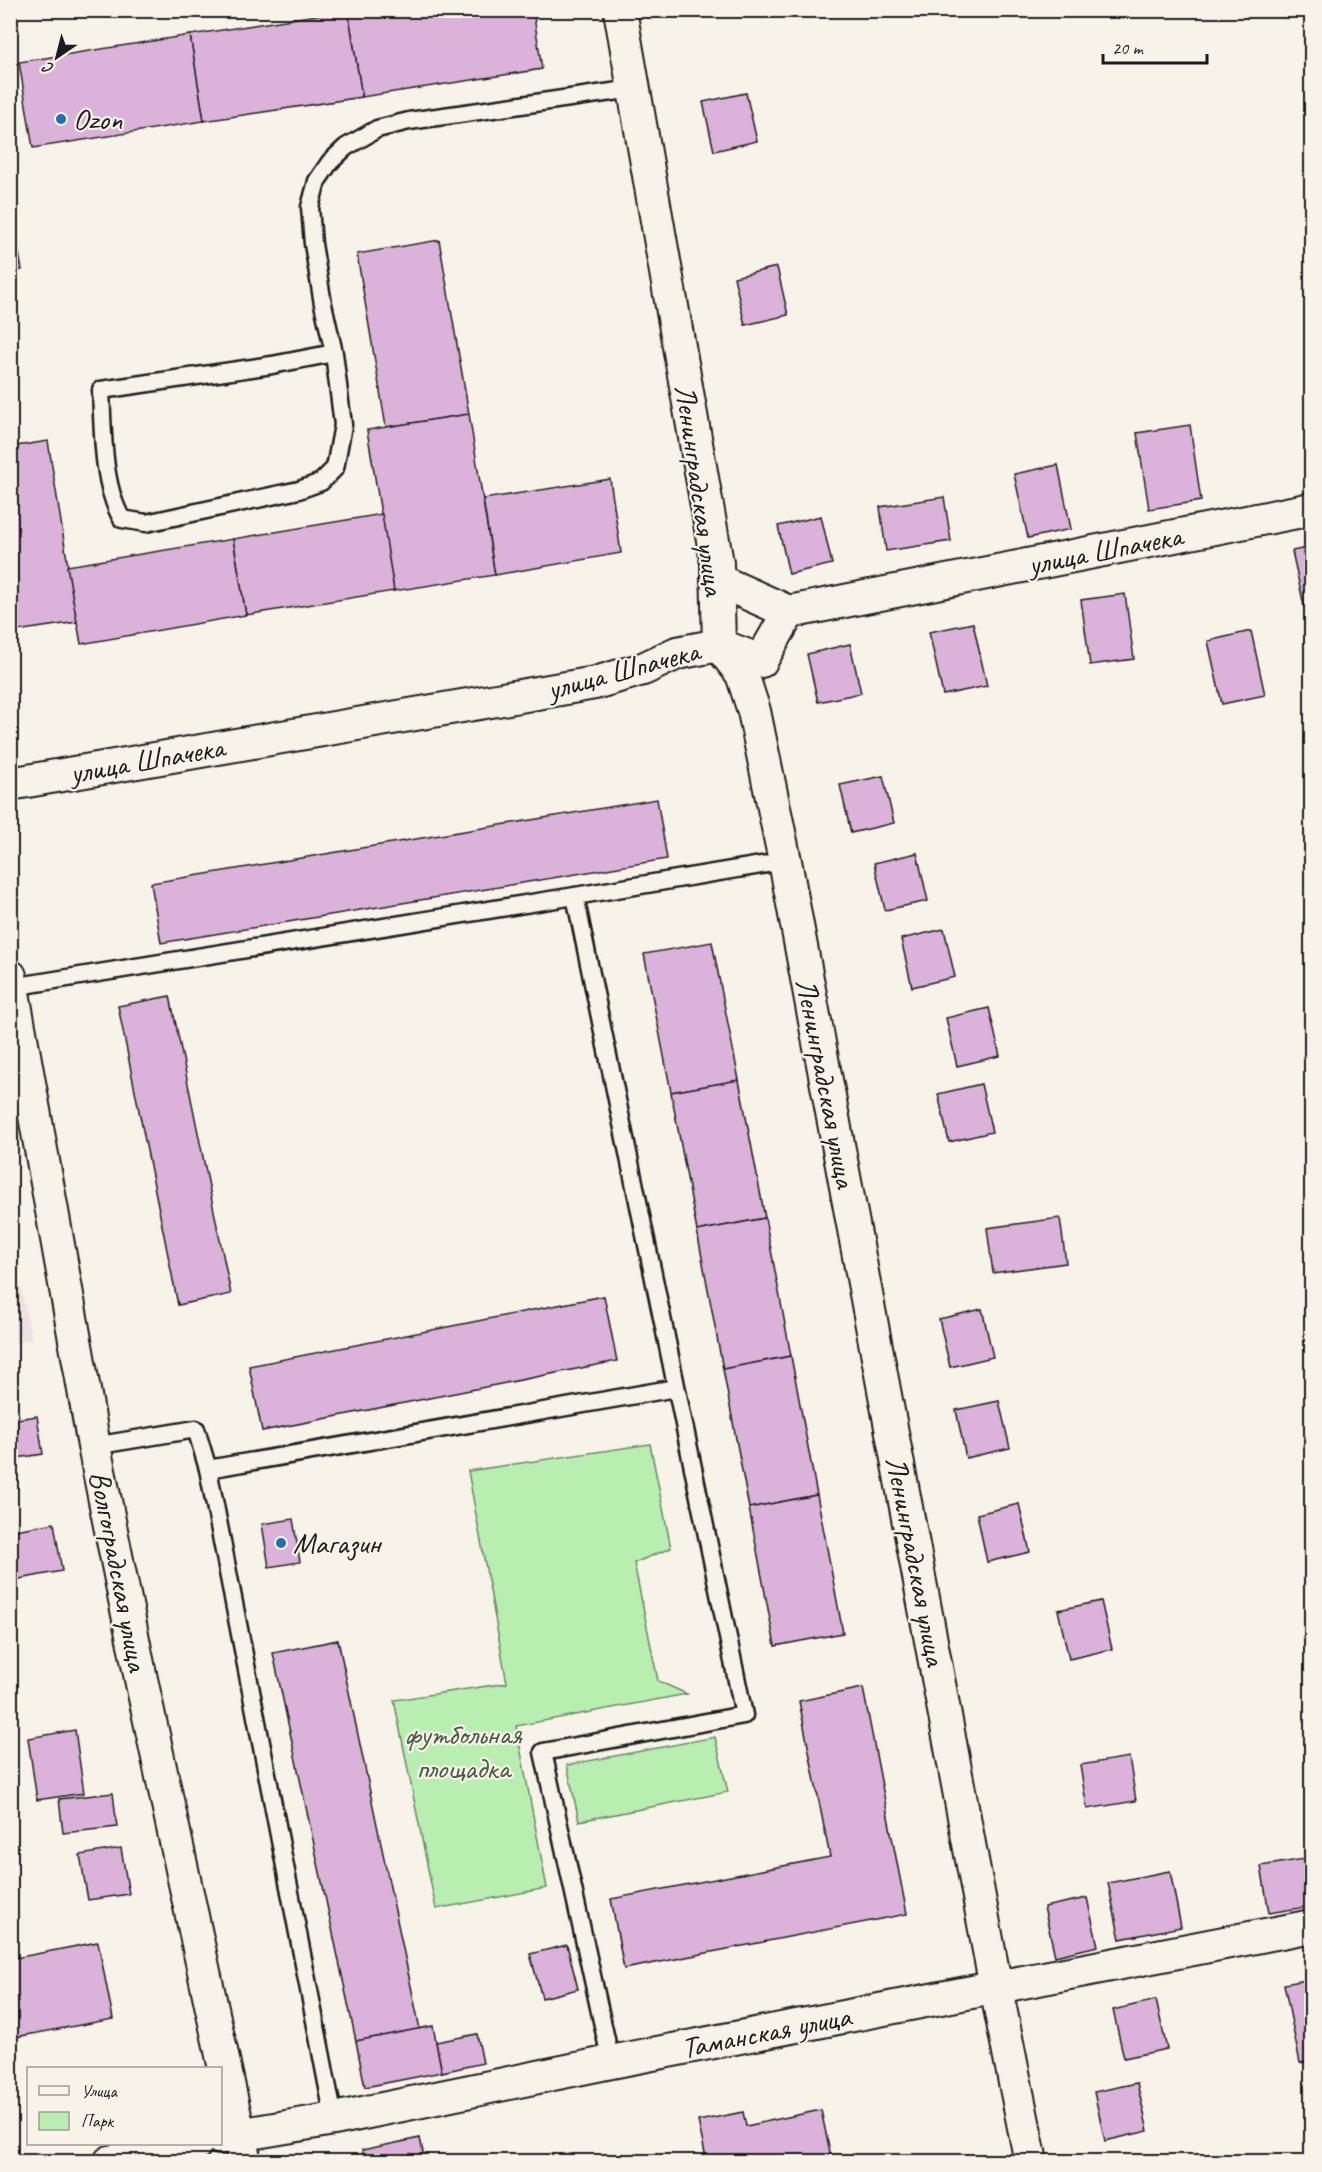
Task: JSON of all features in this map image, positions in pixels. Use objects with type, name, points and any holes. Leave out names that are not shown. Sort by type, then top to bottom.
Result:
[{"type":"street","name":"Ленинградская улица","points":[[620,10],[717,563],[719,645],[742,674],[754,711],[1031,2162]]},
{"type":"street","name":"улица Шпачека","points":[[10,784],[595,683],[643,669],[677,653],[719,645],[761,661],[789,612],[1311,509]]},
{"type":"street","points":[[717,580],[789,612]]},
{"type":"street","name":"Волгоградская улица","points":[[11,982],[94,1446],[219,2067]]},
{"type":"street","name":"Таманская улица","points":[[235,2145],[334,2119],[611,2062],[1311,1926]]},
{"type":"street","name":"Волгоградская улица","points":[[222,2081],[235,2145]]},
{"type":"street","points":[[110,2162],[191,2145]]},
{"type":"lane","points":[[334,353],[272,365],[101,390],[108,473],[114,506],[122,519],[146,523],[299,490],[321,482],[335,468],[343,425],[334,353],[320,284],[310,207],[316,181],[330,162],[346,147],[377,129],[409,122],[633,89]]},
{"type":"lane","points":[[11,982],[575,896],[784,861]]},
{"type":"lane","points":[[575,896],[744,1714],[543,1752],[611,2062]]},
{"type":"lane","points":[[208,1469],[676,1388]]},
{"type":"lane","points":[[94,1446],[196,1429],[208,1469],[334,2119]]},
{"type":"shaded area","points":[[10,1239],[32,1339],[11,1344],[10,1344]]},
{"type":"green space","name":"футбольная площадка","points":[[650,1444],[671,1548],[634,1563],[658,1681],[687,1694],[516,1726],[547,1888],[436,1909],[394,1700],[507,1683],[468,1471]]},
{"type":"green space","points":[[715,1737],[728,1792],[579,1821],[567,1765]]},
{"type":"building","points":[[348,10],[533,10],[542,69],[362,97]]},
{"type":"building","points":[[348,10],[362,97],[204,121],[190,35]]},
{"type":"building","points":[[190,35],[204,121],[33,148],[19,62]]},
{"type":"building","points":[[746,93],[757,141],[714,151],[703,102]]},
{"type":"building","points":[[10,203],[22,270],[10,272]]},
{"type":"building","points":[[439,240],[469,414],[386,427],[357,254]]},
{"type":"building","points":[[777,267],[788,315],[745,325],[734,277]]},
{"type":"building","points":[[469,414],[495,575],[394,591],[367,430]]},
{"type":"building","points":[[1190,425],[1201,501],[1149,509],[1137,433]]},
{"type":"building","points":[[48,441],[77,622],[10,632],[10,447]]},
{"type":"building","points":[[1058,465],[1071,529],[1028,538],[1014,474]]},
{"type":"building","points":[[610,479],[621,553],[495,575],[483,499]]},
{"type":"building","points":[[944,497],[951,541],[886,551],[880,507]]},
{"type":"building","points":[[382,514],[394,591],[246,615],[233,539]]},
{"type":"building","points":[[821,516],[832,564],[789,574],[778,526]]},
{"type":"building","points":[[233,539],[246,615],[81,644],[67,566]]},
{"type":"building","points":[[1312,547],[1312,614],[1306,615],[1292,551]]},
{"type":"building","points":[[1125,594],[1134,659],[1090,665],[1081,600]]},
{"type":"building","points":[[973,623],[987,686],[943,695],[929,632]]},
{"type":"building","points":[[1251,631],[1265,695],[1222,704],[1208,641]]},
{"type":"building","points":[[850,644],[861,693],[818,702],[807,654]]},
{"type":"building","points":[[883,776],[894,823],[851,833],[840,785]]},
{"type":"building","points":[[657,799],[667,859],[161,943],[151,883]]},
{"type":"building","points":[[917,853],[928,901],[885,910],[874,863]]},
{"type":"building","points":[[944,929],[955,977],[912,987],[901,939]]},
{"type":"building","points":[[712,942],[739,1080],[671,1092],[644,954]]},
{"type":"building","points":[[170,996],[231,1294],[178,1305],[118,1006]]},
{"type":"building","points":[[989,1008],[1000,1056],[957,1066],[946,1018]]},
{"type":"building","points":[[739,1080],[765,1218],[697,1231],[671,1092]]},
{"type":"building","points":[[981,1084],[992,1132],[949,1142],[938,1094]]},
{"type":"building","points":[[765,1218],[791,1356],[723,1369],[697,1231]]},
{"type":"building","points":[[1060,1218],[1066,1263],[993,1273],[987,1228]]},
{"type":"building","points":[[604,1296],[617,1361],[262,1431],[249,1366]]},
{"type":"building","points":[[982,1309],[993,1357],[950,1367],[939,1319]]},
{"type":"building","points":[[791,1356],[817,1495],[749,1508],[723,1369]]},
{"type":"building","points":[[999,1401],[1010,1448],[966,1458],[956,1410]]},
{"type":"building","points":[[37,1416],[43,1454],[10,1459],[10,1420]]},
{"type":"building","points":[[817,1495],[843,1633],[775,1646],[749,1508]]},
{"type":"building","points":[[1019,1504],[1030,1552],[987,1562],[977,1514]]},
{"type":"building","name":"Магазин","points":[[293,1519],[300,1562],[269,1567],[262,1524]]},
{"type":"building","points":[[54,1523],[62,1571],[14,1580],[10,1558],[10,1531]]},
{"type":"building","points":[[1101,1601],[1112,1649],[1069,1659],[1058,1610]]},
{"type":"building","points":[[338,1640],[420,2029],[356,2041],[273,1653]]},
{"type":"building","points":[[863,1688],[907,1914],[624,1969],[611,1899],[830,1857],[799,1701]]},
{"type":"building","points":[[75,1730],[84,1793],[37,1800],[28,1738]]},
{"type":"building","points":[[1129,1757],[1136,1801],[1087,1809],[1080,1765]]},
{"type":"building","points":[[113,1793],[117,1827],[63,1833],[59,1799]]},
{"type":"building","points":[[121,1848],[129,1894],[88,1900],[80,1855]]},
{"type":"building","points":[[1304,1859],[1312,1906],[1269,1913],[1261,1866]]},
{"type":"building","points":[[1170,1871],[1181,1927],[1120,1939],[1108,1883]]},
{"type":"building","points":[[1087,1898],[1098,1946],[1055,1956],[1044,1907]]},
{"type":"building","points":[[98,1942],[113,2019],[10,2038],[10,1959]]},
{"type":"building","points":[[567,1945],[578,1989],[542,1998],[530,1954]]},
{"type":"building","points":[[1312,1979],[1312,2061],[1300,2063],[1284,1984]]},
{"type":"building","points":[[1156,2000],[1167,2049],[1124,2058],[1113,2010]]},
{"type":"building","points":[[433,2026],[442,2072],[365,2087],[356,2041]]},
{"type":"building","points":[[477,2034],[483,2063],[442,2072],[436,2042]]},
{"type":"building","points":[[1137,2083],[1148,2131],[1105,2141],[1094,2092]]},
{"type":"building","points":[[821,2110],[832,2162],[707,2162],[698,2121],[743,2112],[746,2126]]},
{"type":"building","points":[[420,2138],[425,2162],[365,2162],[362,2150]]},
{"type":"place","name":"Ozon","points":[[61,119]]},
{"type":"place","name":"Магазин","points":[[281,1543]]}]
